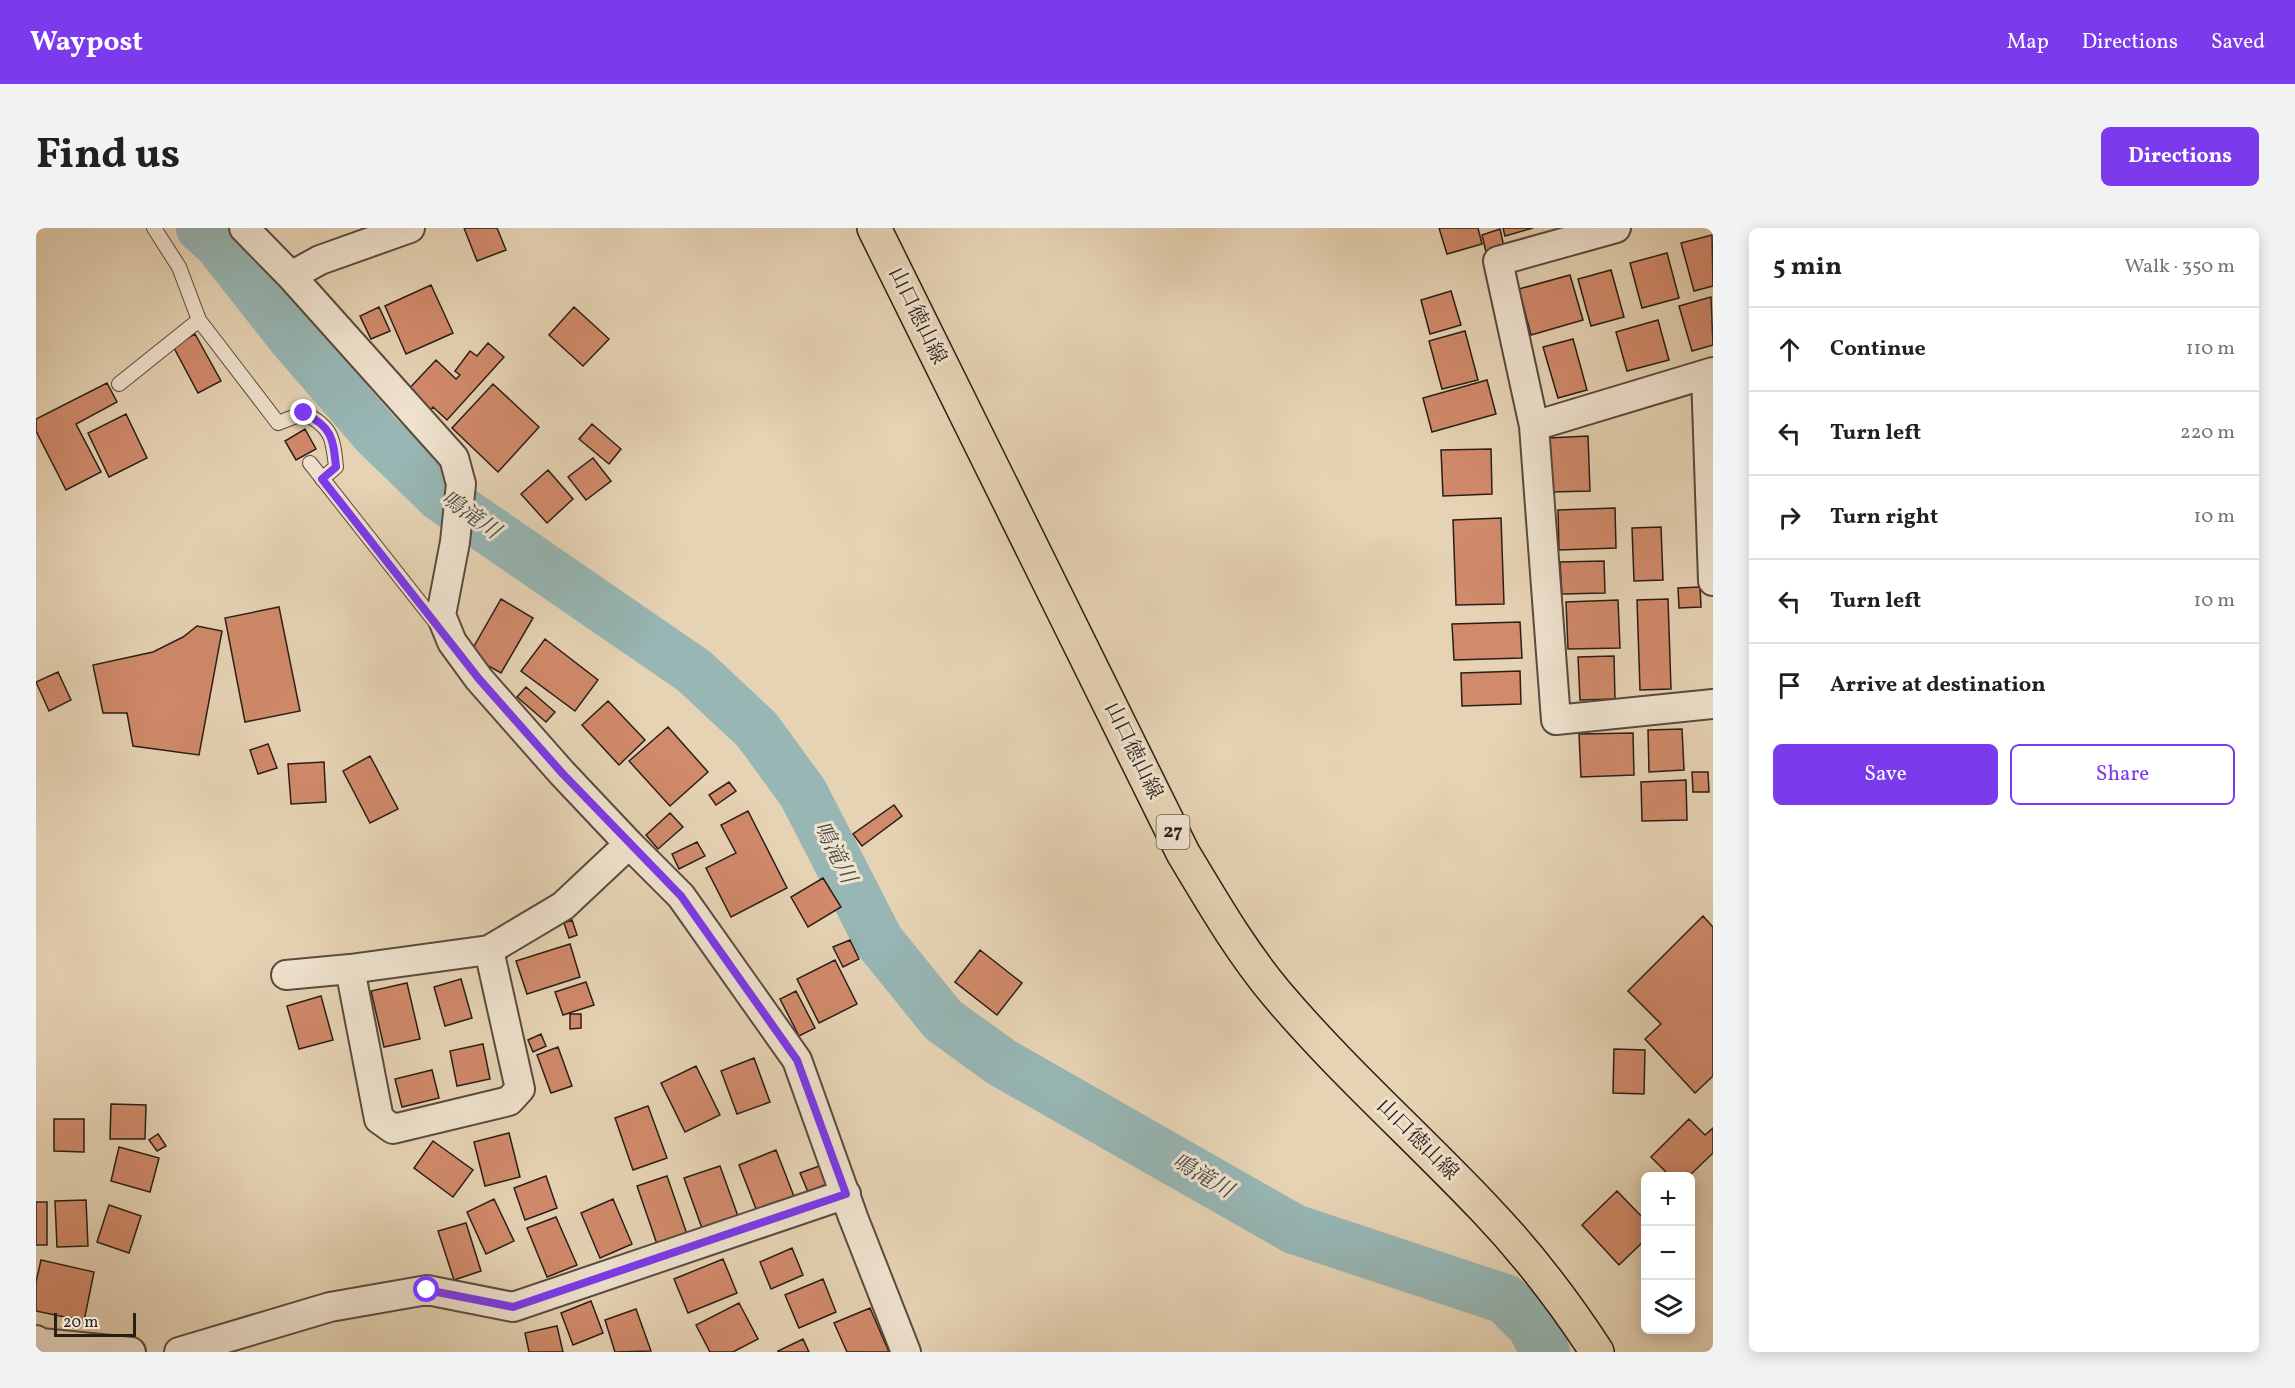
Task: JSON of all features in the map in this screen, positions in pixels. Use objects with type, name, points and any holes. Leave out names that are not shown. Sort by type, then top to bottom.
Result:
[{"type":"main road","name":"山口徳山線","points":[[874,228],[1183,853],[1237,940],[1276,992],[1318,1039],[1486,1210],[1527,1256],[1597,1352]]},
{"type":"street","points":[[244,228],[291,276],[454,458],[461,483],[455,542],[441,615],[452,642],[479,679],[629,844],[681,896],[797,1060],[906,1352]]},
{"type":"street","points":[[291,276],[320,260],[410,228]]},
{"type":"street","points":[[1616,228],[1498,261],[1534,426],[1556,720],[1713,704]]},
{"type":"street","points":[[1534,426],[1709,373],[1713,581]]},
{"type":"street","points":[[286,975],[350,969],[489,950],[563,906],[629,844]]},
{"type":"street","points":[[350,969],[379,1119],[393,1129],[509,1101],[520,1089],[489,950]]},
{"type":"street","points":[[179,1352],[330,1307],[427,1290],[513,1307],[846,1194]]},
{"type":"street","points":[[36,1340],[41,1343],[131,1352]]},
{"type":"lane","points":[[154,228],[179,267],[199,320],[278,423],[304,413],[321,422],[333,442],[336,467],[322,479]]},
{"type":"lane","points":[[119,384],[199,320]]},
{"type":"lane","points":[[310,463],[452,642]]},
{"type":"building","points":[[464,228],[497,228],[506,250],[477,261]]},
{"type":"building","points":[[1439,228],[1478,228],[1482,244],[1447,254]]},
{"type":"building","points":[[1503,228],[1533,228],[1505,236]]},
{"type":"building","points":[[1500,229],[1504,247],[1486,252],[1482,235]]},
{"type":"building","points":[[1712,235],[1713,286],[1694,291],[1681,243]]},
{"type":"building","points":[[1667,253],[1679,298],[1642,308],[1630,263]]},
{"type":"building","points":[[1611,270],[1624,317],[1591,326],[1578,279]]},
{"type":"building","points":[[1570,275],[1583,320],[1531,335],[1519,289]]},
{"type":"building","points":[[431,285],[453,333],[406,354],[385,306]]},
{"type":"building","points":[[1451,291],[1461,325],[1430,334],[1421,300]]},
{"type":"building","points":[[1711,297],[1713,345],[1692,351],[1679,306]]},
{"type":"building","points":[[379,307],[390,331],[371,339],[360,316]]},
{"type":"building","points":[[574,307],[609,339],[583,366],[549,335]]},
{"type":"building","points":[[1658,320],[1669,360],[1627,371],[1616,332]]},
{"type":"building","points":[[1465,331],[1478,380],[1442,389],[1429,341]]},
{"type":"building","points":[[195,334],[221,381],[198,393],[173,346]]},
{"type":"building","points":[[1573,339],[1587,390],[1558,398],[1543,347]]},
{"type":"building","points":[[488,343],[504,357],[447,420],[433,407],[427,414],[405,393],[436,360],[456,379],[460,375],[455,371],[470,351],[477,356]]},
{"type":"building","points":[[1487,380],[1496,414],[1432,432],[1423,398]]},
{"type":"building","points":[[107,383],[117,402],[76,424],[101,472],[66,490],[36,431],[36,419]]},
{"type":"building","points":[[493,384],[539,427],[498,472],[452,428]]},
{"type":"building","points":[[126,414],[147,458],[109,477],[88,433]]},
{"type":"building","points":[[592,424],[621,449],[609,464],[579,439]]},
{"type":"building","points":[[305,429],[316,449],[296,460],[285,441]]},
{"type":"building","points":[[1588,436],[1590,491],[1551,492],[1549,438]]},
{"type":"building","points":[[1491,449],[1492,494],[1443,496],[1441,450]]},
{"type":"building","points":[[593,458],[611,481],[586,500],[568,477]]},
{"type":"building","points":[[548,470],[573,499],[547,523],[521,494]]},
{"type":"building","points":[[1615,508],[1616,548],[1559,550],[1558,510]]},
{"type":"building","points":[[1501,518],[1504,604],[1456,605],[1453,520]]},
{"type":"building","points":[[1661,527],[1663,580],[1634,581],[1632,528]]},
{"type":"building","points":[[1604,561],[1605,593],[1562,594],[1560,562]]},
{"type":"building","points":[[1700,587],[1701,607],[1679,608],[1678,588]]},
{"type":"building","points":[[501,599],[533,618],[501,673],[469,655]]},
{"type":"building","points":[[1668,599],[1671,689],[1640,690],[1637,600]]},
{"type":"building","points":[[1618,600],[1620,648],[1568,649],[1566,602]]},
{"type":"building","points":[[279,607],[300,711],[245,722],[225,618]]},
{"type":"building","points":[[1520,622],[1522,658],[1454,660],[1452,624]]},
{"type":"building","points":[[197,626],[222,631],[199,755],[133,746],[127,713],[103,713],[93,665],[153,652],[183,637]]},
{"type":"building","points":[[545,639],[598,680],[575,711],[521,671]]},
{"type":"building","points":[[1614,656],[1615,699],[1580,700],[1578,657]]},
{"type":"building","points":[[1520,671],[1521,704],[1462,706],[1461,673]]},
{"type":"building","points":[[58,672],[71,700],[49,711],[36,682]]},
{"type":"building","points":[[526,687],[555,712],[546,722],[517,697]]},
{"type":"building","points":[[608,701],[645,740],[619,765],[582,725]]},
{"type":"building","points":[[668,727],[708,772],[670,806],[629,761]]},
{"type":"building","points":[[1682,729],[1684,770],[1649,772],[1648,730]]},
{"type":"building","points":[[1633,733],[1634,775],[1581,777],[1579,734]]},
{"type":"building","points":[[268,744],[277,768],[258,774],[250,750]]},
{"type":"building","points":[[370,756],[398,809],[370,823],[343,771]]},
{"type":"building","points":[[324,762],[326,802],[291,804],[288,764]]},
{"type":"building","points":[[1692,772],[1708,772],[1709,792],[1693,792]]},
{"type":"building","points":[[1686,780],[1687,820],[1642,821],[1641,782]]},
{"type":"building","points":[[729,782],[736,791],[716,805],[709,795]]},
{"type":"building","points":[[894,805],[902,816],[862,846],[853,834]]},
{"type":"building","points":[[748,811],[787,888],[731,917],[706,868],[736,853],[721,825]]},
{"type":"building","points":[[670,813],[683,827],[658,849],[646,835]]},
{"type":"building","points":[[697,842],[705,856],[679,869],[672,854]]},
{"type":"building","points":[[823,878],[841,907],[808,927],[791,897]]},
{"type":"building","points":[[1703,916],[1713,927],[1713,1076],[1695,1093],[1645,1039],[1661,1024],[1628,991]]},
{"type":"building","points":[[572,920],[577,935],[569,938],[564,923]]},
{"type":"building","points":[[850,940],[859,959],[843,967],[833,947]]},
{"type":"building","points":[[570,944],[580,977],[527,994],[516,961]]},
{"type":"building","points":[[980,950],[1022,983],[997,1015],[955,982]]},
{"type":"building","points":[[835,960],[857,1004],[819,1023],[797,979]]},
{"type":"building","points":[[461,979],[472,1018],[445,1026],[434,987]]},
{"type":"building","points":[[586,982],[594,1005],[563,1015],[555,992]]},
{"type":"building","points":[[407,983],[420,1039],[384,1047],[371,991]]},
{"type":"building","points":[[796,991],[815,1028],[799,1036],[780,999]]},
{"type":"building","points":[[321,996],[333,1040],[299,1049],[287,1006]]},
{"type":"building","points":[[570,1014],[581,1014],[581,1028],[570,1029]]},
{"type":"building","points":[[541,1034],[546,1046],[533,1052],[528,1040]]},
{"type":"building","points":[[483,1044],[490,1079],[457,1086],[450,1051]]},
{"type":"building","points":[[558,1047],[572,1086],[551,1093],[537,1055]]},
{"type":"building","points":[[1614,1049],[1645,1050],[1644,1094],[1613,1093]]},
{"type":"building","points":[[754,1058],[770,1102],[737,1114],[721,1071]]},
{"type":"building","points":[[696,1066],[720,1115],[685,1132],[661,1083]]},
{"type":"building","points":[[432,1070],[439,1098],[402,1107],[395,1079]]},
{"type":"building","points":[[111,1104],[146,1105],[145,1139],[110,1139]]},
{"type":"building","points":[[648,1106],[667,1158],[633,1170],[615,1118]]},
{"type":"building","points":[[54,1119],[84,1119],[84,1152],[54,1151]]},
{"type":"building","points":[[1689,1119],[1705,1135],[1713,1128],[1713,1153],[1693,1172],[1666,1172],[1651,1157]]},
{"type":"building","points":[[509,1133],[520,1177],[485,1186],[474,1142]]},
{"type":"building","points":[[158,1134],[166,1146],[157,1151],[149,1140]]},
{"type":"building","points":[[433,1141],[473,1170],[453,1197],[414,1168]]},
{"type":"building","points":[[119,1147],[159,1158],[150,1192],[111,1181]]},
{"type":"building","points":[[776,1150],[795,1199],[758,1214],[739,1165]]},
{"type":"building","points":[[822,1165],[829,1183],[808,1192],[800,1173]]},
{"type":"building","points":[[720,1166],[739,1219],[703,1231],[684,1178]]},
{"type":"building","points":[[546,1176],[557,1208],[525,1220],[514,1188]]},
{"type":"building","points":[[667,1176],[688,1237],[658,1247],[637,1186]]},
{"type":"building","points":[[1617,1191],[1641,1216],[1641,1244],[1619,1265],[1582,1225]]},
{"type":"building","points":[[494,1199],[514,1241],[486,1254],[467,1212]]},
{"type":"building","points":[[613,1199],[632,1244],[600,1258],[581,1213]]},
{"type":"building","points":[[86,1200],[88,1246],[57,1247],[55,1201]]},
{"type":"building","points":[[36,1202],[47,1202],[47,1245],[36,1245]]},
{"type":"building","points":[[109,1205],[141,1216],[129,1253],[97,1242]]},
{"type":"building","points":[[556,1217],[577,1265],[547,1277],[527,1228]]},
{"type":"building","points":[[466,1223],[481,1271],[454,1280],[438,1231]]},
{"type":"building","points":[[792,1248],[803,1275],[771,1289],[760,1262]]},
{"type":"building","points":[[723,1259],[737,1293],[688,1313],[674,1279]]},
{"type":"building","points":[[41,1260],[94,1272],[84,1321],[36,1311],[36,1282]]},
{"type":"building","points":[[823,1279],[836,1312],[799,1328],[785,1295]]},
{"type":"building","points":[[591,1301],[603,1333],[573,1345],[561,1313]]},
{"type":"building","points":[[739,1303],[758,1339],[733,1352],[710,1352],[696,1325]]},
{"type":"building","points":[[870,1308],[889,1352],[847,1352],[834,1323]]},
{"type":"building","points":[[636,1309],[651,1351],[615,1352],[605,1320]]},
{"type":"building","points":[[557,1326],[563,1352],[529,1352],[525,1333]]},
{"type":"building","points":[[803,1339],[809,1352],[778,1352],[778,1351]]},
{"type":"waterway","name":"鳴滝川","points":[[201,228],[218,243],[292,337],[377,435],[441,497],[694,671],[757,730],[803,793],[879,941],[943,1020],[1001,1062],[1294,1229],[1505,1299],[1532,1326],[1545,1352]]},
{"type":"route","points":[[304,413],[321,422],[333,442],[336,467],[322,479],[479,679],[562,773],[681,896],[797,1060],[846,1194],[513,1307],[427,1290]]}]
